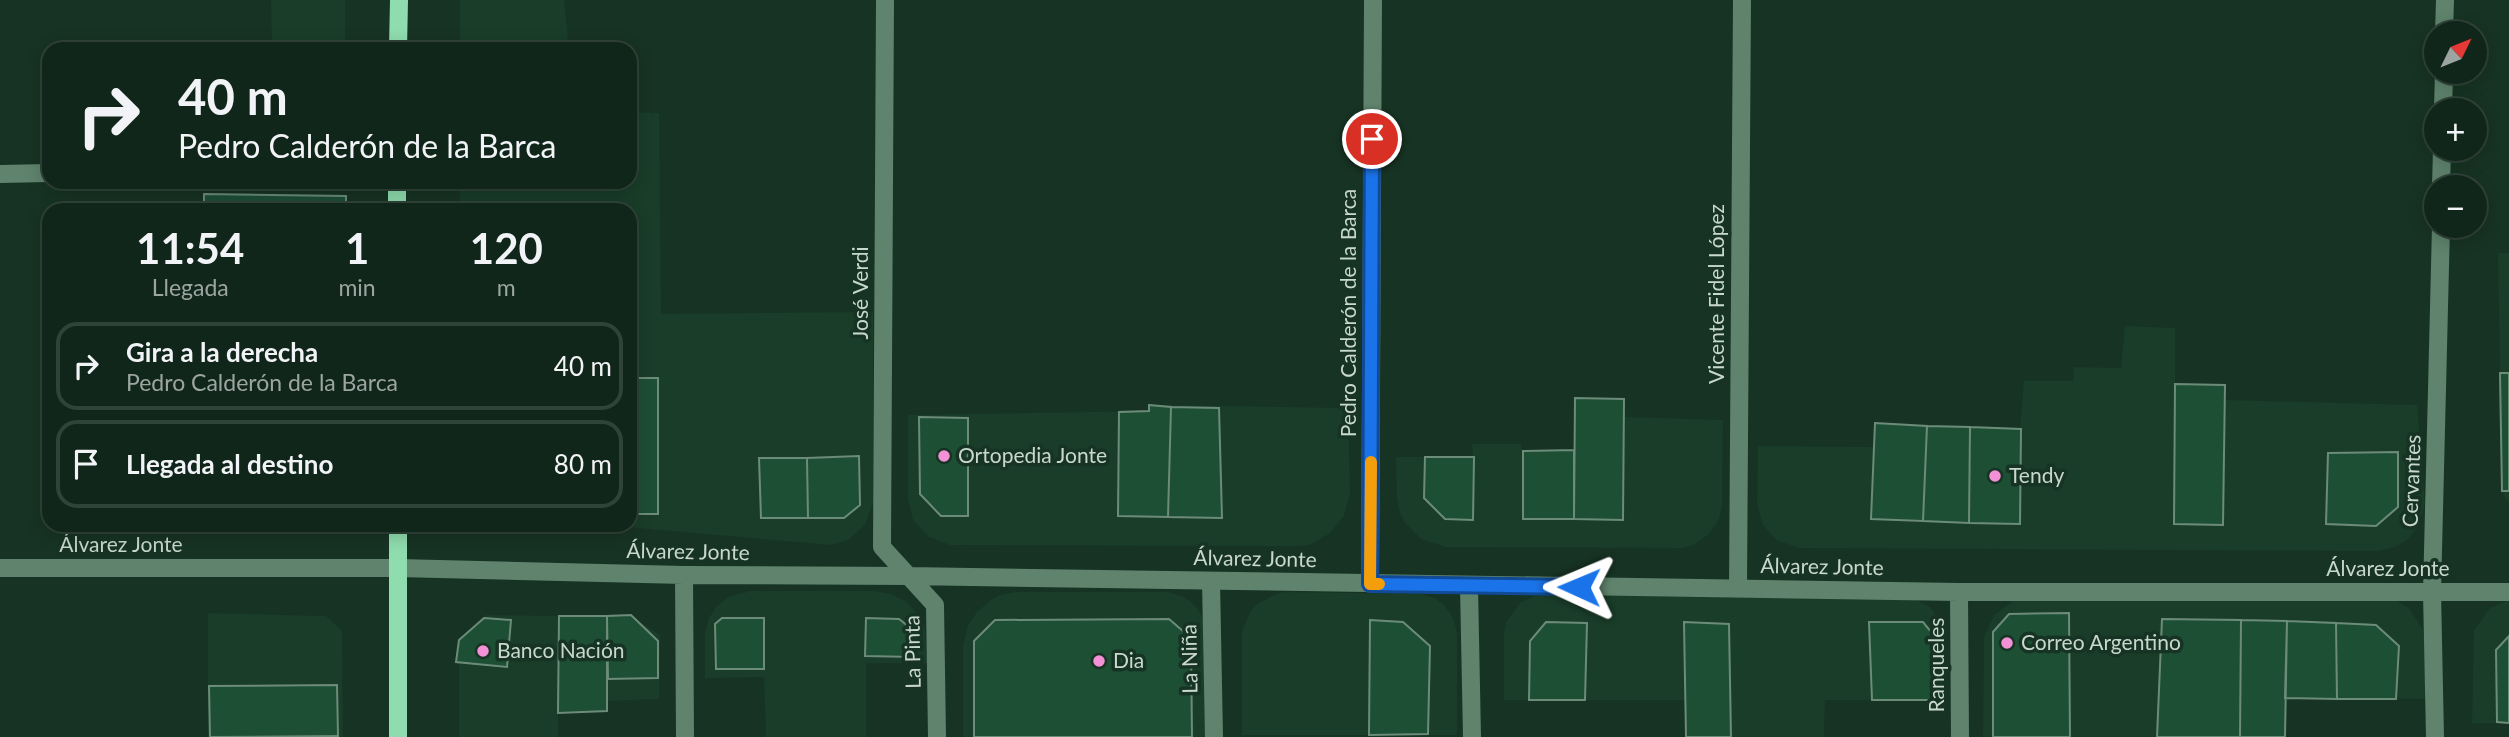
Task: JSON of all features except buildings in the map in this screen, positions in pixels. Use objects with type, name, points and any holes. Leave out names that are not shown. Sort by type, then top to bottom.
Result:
[{"type":"main road","points":[[398,42],[399,0]]},
{"type":"main road","points":[[398,532],[398,737]]},
{"type":"street","name":"José Verdi","points":[[885,0],[882,547],[909,576]]},
{"type":"street","name":"Pedro Calderón de la Barca","points":[[1370,584],[1373,0]]},
{"type":"street","name":"Vicente Fidel López","points":[[1738,588],[1742,0]]},
{"type":"street","points":[[2444,21],[2445,0]]},
{"type":"street","points":[[0,174],[42,173]]},
{"type":"street","name":"Cervantes","points":[[2435,737],[2432,592],[2441,238]]},
{"type":"street","name":"Álvarez Jonte","points":[[0,568],[398,568],[684,575],[1959,592],[2509,592]]},
{"type":"street","points":[[684,575],[685,737]]},
{"type":"street","name":"La Pinta","points":[[909,576],[935,605],[937,737]]},
{"type":"street","name":"La Niña","points":[[1211,581],[1214,737]]},
{"type":"street","points":[[1469,586],[1472,737]]},
{"type":"street","name":"Ranqueles","points":[[1959,592],[1960,737]]},
{"type":"shaded area","points":[[271,0],[345,0],[345,42],[272,42]]},
{"type":"shaded area","points":[[460,0],[564,0],[568,42],[460,42]]},
{"type":"shaded area","points":[[637,112],[659,113],[661,314],[873,312],[873,504],[865,525],[848,540],[831,545],[637,528],[637,203],[460,203],[460,189],[637,189]]},
{"type":"shaded area","points":[[2498,253],[2509,253],[2509,503],[2502,491]]},
{"type":"shaded area","points":[[2125,326],[2175,328],[2175,384],[2225,385],[2225,400],[2417,405],[2425,504],[2419,526],[2406,541],[2378,551],[1799,548],[1776,540],[1763,525],[1757,504],[1758,446],[1874,447],[1875,423],[2020,429],[2024,381],[2073,381],[2074,367],[2121,368]]},
{"type":"shaded area","points":[[1575,398],[1624,399],[1625,417],[1723,420],[1722,506],[1719,519],[1709,534],[1693,545],[1681,548],[1446,547],[1421,539],[1405,523],[1397,498],[1396,457],[1473,457],[1472,444],[1521,444],[1523,451],[1574,450]]},
{"type":"shaded area","points":[[1149,405],[1348,408],[1350,494],[1344,516],[1329,534],[1309,545],[1300,546],[950,545],[929,537],[913,520],[908,500],[908,415],[1148,411]]},
{"type":"shaded area","points":[[751,591],[875,591],[891,594],[906,601],[925,628],[927,663],[866,663],[866,737],[766,737],[764,677],[705,678],[705,632],[709,618],[717,606],[728,597]]},
{"type":"shaded area","points":[[1017,592],[1168,592],[1190,601],[1205,621],[1208,737],[963,737],[963,646],[968,625],[977,612],[991,600],[1000,595]]},
{"type":"shaded area","points":[[1284,592],[1421,594],[1435,598],[1446,607],[1454,620],[1457,633],[1457,735],[1242,735],[1242,631],[1250,612],[1257,604]]},
{"type":"shaded area","points":[[1544,594],[1910,597],[1930,607],[1943,624],[1946,638],[1947,700],[1825,700],[1824,737],[1686,737],[1685,700],[1504,700],[1506,622],[1520,603]]},
{"type":"shaded area","points":[[2014,600],[2396,600],[2409,608],[2423,630],[2426,699],[2285,698],[2285,737],[1983,737],[1984,637],[1994,615]]},
{"type":"shaded area","points":[[2509,600],[2509,723],[2472,723],[2474,630],[2490,608]]},
{"type":"shaded area","points":[[208,613],[326,616],[342,631],[343,737],[208,737]]},
{"type":"shaded area","points":[[486,615],[632,617],[660,635],[659,699],[607,701],[607,711],[558,713],[558,737],[459,737],[459,642]]},
{"type":"slow traffic","points":[[1371,462],[1370,584],[1379,584]]},
{"type":"place","name":"Ortopedia Jonte","points":[[944,456]]},
{"type":"place","name":"Tendy","points":[[1995,476]]},
{"type":"place","name":"Correo Argentino","points":[[2007,643]]},
{"type":"place","name":"Banco Nación","points":[[483,651]]},
{"type":"place","name":"Dia","points":[[1099,661]]},
{"type":"route","points":[[1372,139],[1370,584],[1579,587]]}]
